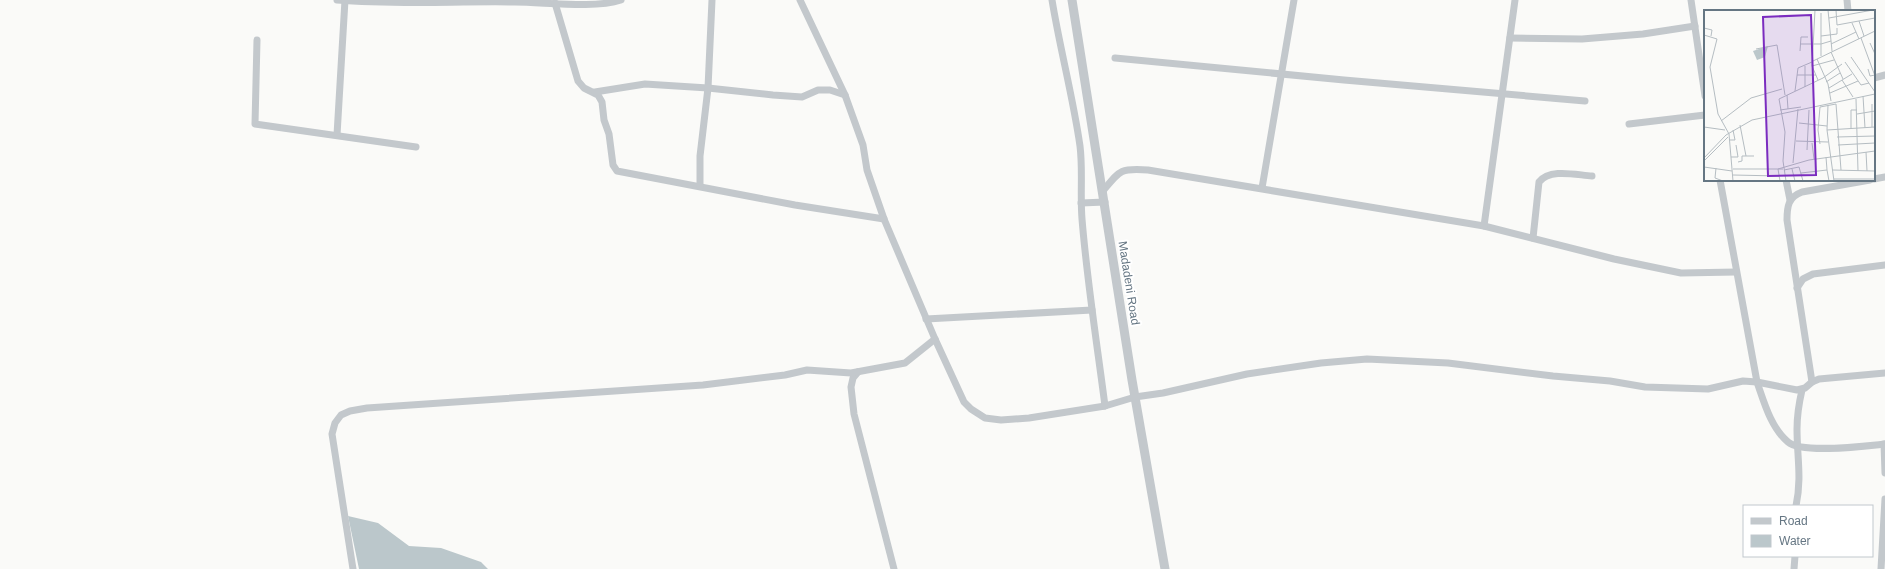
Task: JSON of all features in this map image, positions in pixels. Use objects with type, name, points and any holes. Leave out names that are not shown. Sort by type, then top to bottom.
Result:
[{"type":"street","points":[[338,135],[342,0],[437,3],[540,1],[555,3],[621,0]]},
{"type":"street","points":[[700,186],[700,156],[708,88],[712,0]]},
{"type":"street","points":[[800,0],[846,96],[863,145],[867,170],[884,219],[926,320],[964,402],[971,410],[985,418],[1001,420],[1029,418],[1105,406],[1135,397],[1163,393],[1247,374],[1321,363],[1367,359],[1448,363],[1553,376],[1610,381],[1646,387],[1708,389],[1743,381],[1757,382],[1793,390],[1802,390],[1812,382],[1827,378],[1885,373]]},
{"type":"street","points":[[1052,0],[1061,52],[1073,100],[1080,144],[1082,163],[1081,203],[1092,310],[1105,406]]},
{"type":"street","name":"Madadeni Road","points":[[1072,0],[1135,397],[1165,569]]},
{"type":"street","points":[[1262,188],[1294,0]]},
{"type":"street","points":[[1484,226],[1515,0]]},
{"type":"street","points":[[1691,0],[1704,89]]},
{"type":"street","points":[[1847,0],[1848,10]]},
{"type":"street","points":[[555,3],[578,81],[584,88],[595,92],[645,84],[708,88],[802,97],[818,90],[830,90],[846,96]]},
{"type":"street","points":[[1510,38],[1582,39],[1648,33],[1695,26]]},
{"type":"street","points":[[257,40],[255,124],[416,146]]},
{"type":"street","points":[[1115,58],[1282,73],[1337,80],[1502,92],[1585,101]]},
{"type":"street","points":[[1875,78],[1885,76]]},
{"type":"street","points":[[595,92],[602,102],[604,120],[611,142],[614,169],[622,173],[700,186],[796,205],[884,219]]},
{"type":"street","points":[[1629,124],[1704,115]]},
{"type":"street","points":[[1103,190],[1120,172],[1129,169],[1262,188],[1484,226],[1681,274],[1736,272]]},
{"type":"street","points":[[1533,238],[1540,182],[1542,178],[1552,174],[1592,176]]},
{"type":"street","points":[[1875,179],[1885,177]]},
{"type":"street","points":[[1720,181],[1757,382],[1763,401],[1776,427],[1789,443],[1798,447],[1885,444],[1885,473]]},
{"type":"street","points":[[1786,181],[1790,200],[1787,220],[1812,382]]},
{"type":"street","points":[[1790,200],[1793,196],[1802,192],[1861,181]]},
{"type":"street","points":[[1081,203],[1105,202]]},
{"type":"street","points":[[1797,288],[1803,279],[1813,274],[1885,265]]},
{"type":"street","points":[[926,320],[1092,310]]},
{"type":"street","points":[[353,569],[332,434],[338,419],[350,411],[422,403],[703,385],[786,375],[807,370],[841,374],[858,372],[905,364],[935,339]]},
{"type":"street","points":[[858,372],[851,383],[854,414],[894,569]]},
{"type":"street","points":[[1796,505],[1799,491],[1796,429],[1802,390]]},
{"type":"street","points":[[1881,569],[1885,499]]},
{"type":"street","points":[[1794,569],[1795,557]]},
{"type":"water","points":[[348,516],[378,523],[409,546],[441,548],[481,562],[488,569],[359,569]]}]
